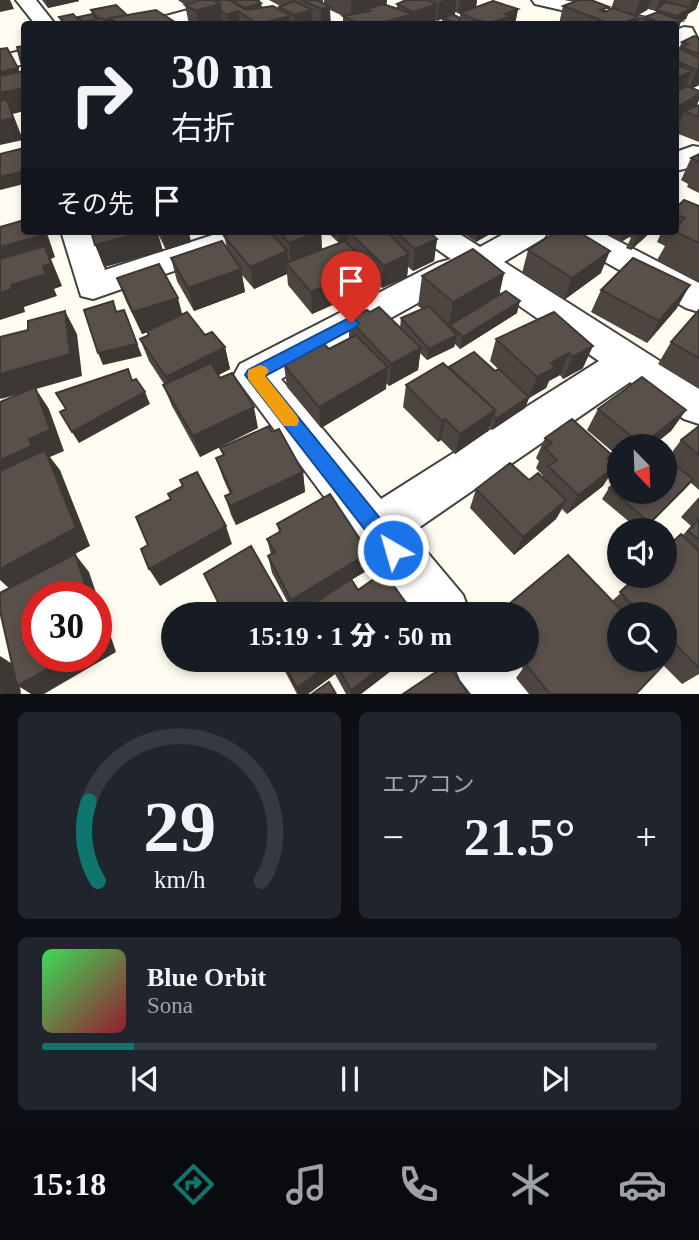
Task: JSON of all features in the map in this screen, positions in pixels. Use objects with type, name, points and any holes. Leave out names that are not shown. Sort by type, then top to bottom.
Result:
[{"type":"street","points":[[26,0],[43,21]]},
{"type":"street","points":[[171,21],[246,0]]},
{"type":"street","points":[[542,0],[635,21]]},
{"type":"street","points":[[0,63],[21,58]]},
{"type":"street","points":[[679,161],[693,154],[699,157]]},
{"type":"street","points":[[78,235],[93,288],[246,235]]},
{"type":"street","points":[[438,235],[699,407]]},
{"type":"street","points":[[434,602],[254,375],[449,271],[480,262],[526,235]]},
{"type":"street","points":[[581,235],[699,299]]},
{"type":"street","points":[[376,529],[630,361]]},
{"type":"street","points":[[490,672],[507,694]]},
{"type":"building","points":[[201,0],[213,0],[220,4],[196,11],[185,5]]},
{"type":"building","points":[[213,0],[229,0],[246,10],[273,6],[290,16],[270,21],[253,21],[238,11],[227,15],[221,11],[220,4]]},
{"type":"building","points":[[232,0],[256,0],[261,3],[245,8]]},
{"type":"building","points":[[302,0],[317,0],[330,7],[321,9]]},
{"type":"building","points":[[406,0],[428,0],[437,4],[413,12],[397,4]]},
{"type":"building","points":[[579,0],[591,0],[609,7],[600,10],[605,12],[613,8],[638,17],[628,21],[603,21],[563,6]]},
{"type":"building","points":[[294,1],[312,10],[294,15],[279,7]]},
{"type":"building","points":[[493,1],[518,9],[505,14],[511,16],[497,21],[476,20],[460,13]]},
{"type":"building","points":[[666,2],[690,8],[677,16],[656,10]]},
{"type":"building","points":[[383,4],[413,14],[388,21],[353,21],[343,16],[370,11],[366,9]]},
{"type":"building","points":[[116,5],[127,15],[103,20],[91,10]]},
{"type":"building","points":[[156,10],[173,21],[114,21],[110,18]]},
{"type":"building","points":[[658,12],[682,21],[656,21],[645,17]]},
{"type":"building","points":[[73,14],[79,21],[63,21],[59,17]]},
{"type":"building","points":[[92,14],[97,19],[82,21],[78,17]]},
{"type":"building","points":[[452,14],[460,18],[459,21],[450,21],[443,18]]},
{"type":"building","points":[[694,36],[699,38],[699,54],[683,47],[688,44],[682,42]]},
{"type":"building","points":[[7,48],[18,68],[0,72],[0,49]]},
{"type":"building","points":[[679,48],[699,58],[697,70],[679,62]]},
{"type":"building","points":[[679,65],[692,71],[679,78]]},
{"type":"building","points":[[21,72],[21,89],[0,93],[0,76]]},
{"type":"building","points":[[687,86],[699,91],[699,94],[679,106],[679,90]]},
{"type":"building","points":[[7,99],[13,118],[0,121],[0,101]]},
{"type":"building","points":[[699,105],[699,117],[684,111]]},
{"type":"building","points":[[21,149],[21,172],[0,177],[0,154]]},
{"type":"building","points":[[699,154],[699,162],[691,158]]},
{"type":"building","points":[[684,200],[699,206],[699,243],[679,233],[679,224],[685,218],[679,215],[679,205]]},
{"type":"building","points":[[21,221],[21,235],[44,235],[0,247],[0,227]]},
{"type":"building","points":[[92,235],[131,235],[95,245]]},
{"type":"building","points":[[273,235],[287,251],[250,267],[224,236]]},
{"type":"building","points":[[282,235],[310,235],[289,243]]},
{"type":"building","points":[[352,235],[390,235],[409,254],[384,266]]},
{"type":"building","points":[[399,235],[432,235],[437,239],[415,249]]},
{"type":"building","points":[[552,235],[584,235],[610,251],[572,278],[528,250]]},
{"type":"building","points":[[222,241],[241,269],[188,288],[171,258]]},
{"type":"building","points":[[345,241],[369,266],[311,292],[286,263]]},
{"type":"building","points":[[45,246],[51,264],[43,266],[46,274],[11,285],[12,289],[0,293],[0,259]]},
{"type":"building","points":[[473,249],[504,273],[453,302],[422,276]]},
{"type":"building","points":[[633,258],[690,285],[659,321],[601,290]]},
{"type":"building","points":[[159,264],[178,298],[133,312],[117,278]]},
{"type":"building","points":[[506,291],[520,301],[463,337],[450,325]]},
{"type":"building","points":[[113,301],[116,312],[124,310],[137,344],[98,353],[84,310]]},
{"type":"building","points":[[429,306],[457,335],[429,349],[401,318]]},
{"type":"building","points":[[379,307],[421,348],[391,364],[349,319]]},
{"type":"building","points":[[699,310],[699,358],[671,342]]},
{"type":"building","points":[[65,311],[70,354],[0,374],[0,337],[28,330],[28,321]]},
{"type":"building","points":[[187,312],[205,335],[212,332],[225,347],[166,377],[140,339],[149,335],[147,331]]},
{"type":"building","points":[[554,312],[593,346],[573,357],[569,353],[551,363],[555,367],[537,377],[496,339]]},
{"type":"building","points":[[356,335],[388,367],[319,407],[284,365],[324,344],[329,349]]},
{"type":"building","points":[[474,352],[495,371],[499,369],[529,397],[496,419],[493,416],[495,410],[449,367]]},
{"type":"building","points":[[211,363],[220,378],[232,373],[254,407],[193,436],[163,385]]},
{"type":"building","points":[[443,363],[495,410],[460,434],[445,419],[442,421],[406,385]]},
{"type":"building","points":[[128,369],[132,381],[136,379],[145,392],[72,432],[60,412],[66,409],[56,393]]},
{"type":"building","points":[[642,377],[686,410],[656,434],[629,434],[598,409]]},
{"type":"building","points":[[35,387],[50,430],[29,439],[32,446],[0,460],[0,402]]},
{"type":"building","points":[[572,419],[607,450],[607,473],[578,495],[548,466],[557,460],[545,448],[552,443],[545,438]]},
{"type":"building","points":[[269,426],[272,432],[279,429],[303,472],[230,506],[225,496],[232,493],[216,458],[224,455],[220,448]]},
{"type":"building","points":[[699,426],[699,455],[681,440]]},
{"type":"building","points":[[45,450],[76,528],[0,569],[0,471]]},
{"type":"building","points":[[510,463],[529,480],[538,473],[566,500],[523,537],[476,489]]},
{"type":"building","points":[[677,466],[693,479],[677,495]]},
{"type":"building","points":[[197,472],[226,526],[149,569],[141,549],[148,545],[136,517],[171,499],[168,494],[183,486],[180,480]]},
{"type":"building","points":[[330,494],[369,553],[291,600],[268,556],[275,552],[267,539],[281,531],[277,524]]},
{"type":"building","points":[[628,504],[669,504],[655,518],[644,518]]},
{"type":"building","points":[[699,519],[699,540],[688,531]]},
{"type":"building","points":[[681,534],[699,551],[699,668],[677,646],[677,602],[630,602],[620,592],[624,588],[677,588],[677,538]]},
{"type":"building","points":[[251,546],[283,602],[218,602],[204,574]]},
{"type":"building","points":[[75,554],[84,581],[23,581]]},
{"type":"building","points":[[568,555],[613,602],[607,602],[607,672],[657,672],[636,694],[550,694],[532,672],[539,672],[539,602],[511,602]]},
{"type":"building","points":[[384,572],[405,602],[316,602],[351,579],[358,590]]},
{"type":"building","points":[[21,582],[21,672],[42,672],[17,686],[0,611],[0,593]]},
{"type":"building","points":[[288,672],[319,672],[297,688]]},
{"type":"building","points":[[340,672],[375,672],[351,690]]},
{"type":"building","points":[[436,672],[453,672],[468,694],[403,694]]},
{"type":"building","points":[[329,682],[336,694],[312,694]]},
{"type":"slow traffic","points":[[260,371],[254,375],[290,421]]},
{"type":"route","points":[[351,323],[254,375],[393,550]]}]
